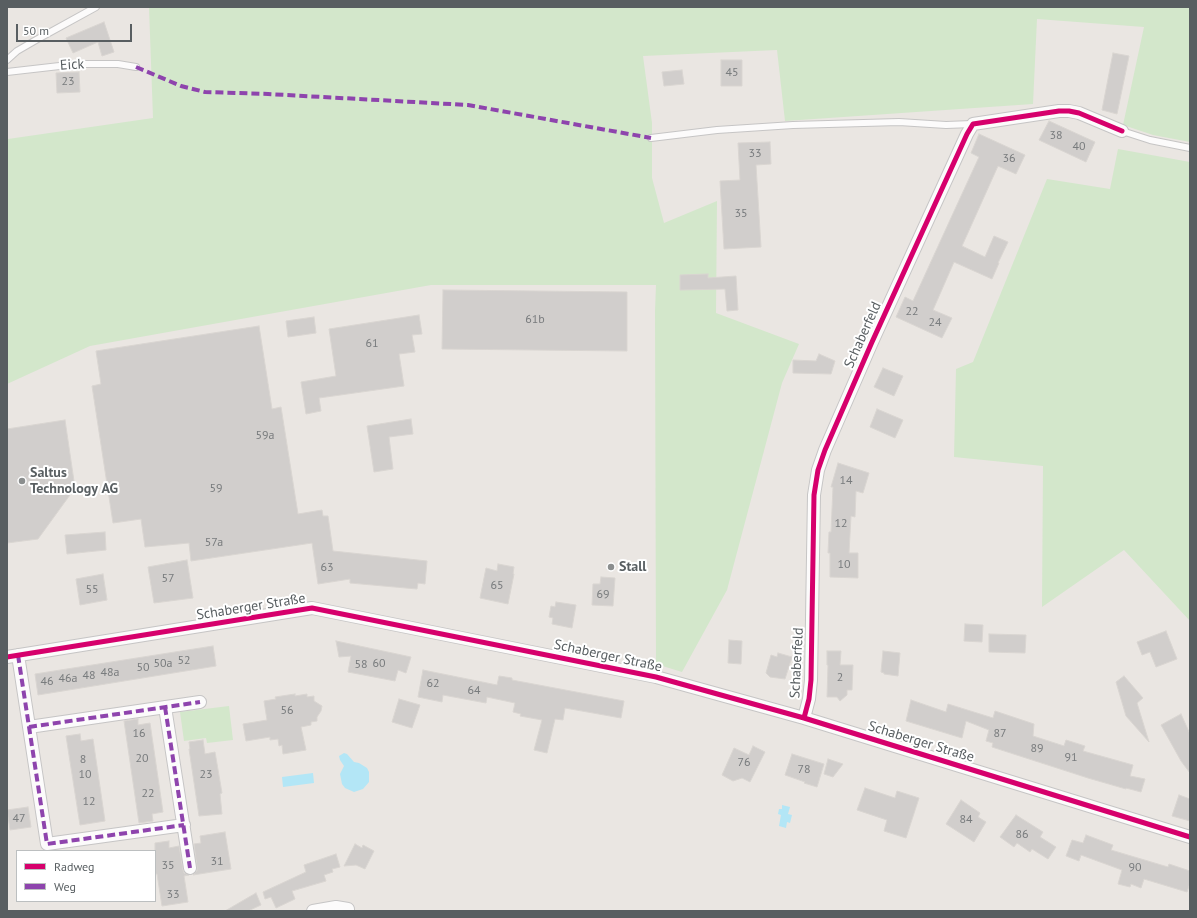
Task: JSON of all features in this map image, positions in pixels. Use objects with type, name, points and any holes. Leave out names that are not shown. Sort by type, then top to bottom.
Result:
[{"type":"street","points":[[973,124],[1059,111],[1070,111],[1079,113],[1122,131]]},
{"type":"street","name":"Schaberfeld","points":[[804,718],[809,700],[811,680],[814,495],[818,470],[825,450],[872,342],[973,124]]},
{"type":"street","name":"Schaberger Straße","points":[[12,656],[312,608],[656,678],[804,718],[1190,837]]},
{"type":"street","points":[[12,656],[29,727],[47,844],[184,825]]},
{"type":"street","points":[[29,727],[200,702]]},
{"type":"street","points":[[165,707],[190,868]]},
{"type":"street","points":[[313,911],[336,907],[348,909]]},
{"type":"lane","points":[[7,60],[36,40],[96,7]]},
{"type":"lane","name":"Eick","points":[[7,72],[77,64],[118,64],[136,67]]},
{"type":"lane","points":[[651,138],[717,130],[793,126],[899,122],[946,125],[973,124]]},
{"type":"lane","points":[[1122,131],[1150,140],[1190,148]]},
{"type":"green space","points":[[149,7],[1190,7],[1190,142],[1153,135],[1123,125],[1144,27],[1037,19],[1033,104],[785,121],[777,50],[643,56],[652,123],[652,178],[664,223],[717,201],[716,313],[799,344],[782,383],[727,590],[682,672],[656,664],[656,285],[431,285],[90,346],[7,384],[7,141],[8,139],[153,118]]},
{"type":"green space","points":[[1118,149],[1190,162],[1190,621],[1124,550],[1042,607],[1043,466],[954,457],[956,369],[973,362],[1047,179],[1110,189]]},
{"type":"green space","points":[[229,706],[233,740],[207,743],[206,738],[184,741],[180,712]]},
{"type":"water","points":[[344,753],[347,754],[354,762],[367,768],[369,772],[369,782],[363,789],[354,792],[345,788],[342,784],[340,774],[344,766],[339,756]]},
{"type":"water","points":[[313,773],[314,783],[283,787],[282,777]]},
{"type":"water","points":[[782,805],[790,807],[788,814],[792,815],[790,823],[787,822],[786,828],[779,826],[781,815],[778,814],[779,809],[782,809]]},
{"type":"building","points":[[104,22],[114,52],[102,56],[98,42],[73,53],[66,38]]},
{"type":"building","points":[[1113,53],[1129,56],[1117,114],[1102,110]]},
{"type":"building","points":[[721,60],[742,60],[742,86],[721,86]]},
{"type":"building","points":[[682,70],[684,84],[664,86],[662,72]]},
{"type":"building","points":[[79,72],[80,92],[57,93],[56,73]]},
{"type":"building","points":[[1049,121],[1095,142],[1086,162],[1039,140]]},
{"type":"building","points":[[979,134],[1025,155],[1016,174],[998,166],[962,246],[985,257],[994,236],[1008,242],[992,279],[954,262],[933,310],[952,318],[942,338],[896,317],[905,297],[913,301],[979,157],[971,153]]},
{"type":"building","points":[[770,142],[771,164],[756,165],[761,247],[724,249],[720,181],[740,180],[738,143]]},
{"type":"building","points":[[708,274],[708,278],[736,276],[738,310],[727,311],[725,289],[680,290],[680,275]]},
{"type":"building","points":[[443,290],[627,292],[627,351],[442,349]]},
{"type":"building","points":[[419,315],[422,334],[412,335],[415,352],[399,354],[404,386],[319,398],[321,411],[306,414],[301,382],[336,376],[329,329]]},
{"type":"building","points":[[314,317],[316,333],[288,337],[286,321]]},
{"type":"building","points":[[259,326],[272,409],[281,407],[298,514],[322,510],[323,516],[328,516],[333,551],[427,561],[425,584],[418,583],[417,589],[350,583],[350,579],[318,584],[312,543],[191,561],[189,543],[145,547],[141,519],[113,523],[92,386],[101,384],[96,351]]},
{"type":"building","points":[[819,354],[835,361],[831,374],[793,373],[793,360],[816,361]]},
{"type":"building","points":[[883,368],[903,376],[894,396],[874,387]]},
{"type":"building","points":[[877,409],[903,420],[895,438],[870,427]]},
{"type":"building","points":[[411,419],[413,434],[389,437],[393,469],[374,472],[367,426]]},
{"type":"building","name":"Saltus Technology AG","points":[[65,420],[75,488],[38,539],[7,543],[7,429]]},
{"type":"building","points":[[838,463],[869,473],[863,493],[856,491],[855,517],[851,516],[849,553],[858,553],[858,578],[830,577],[830,553],[828,553],[829,532],[831,532],[833,487],[831,487]]},
{"type":"building","points":[[105,532],[106,550],[67,554],[65,535]]},
{"type":"building","points":[[187,560],[193,598],[154,603],[148,567]]},
{"type":"building","points":[[498,564],[514,567],[508,604],[480,598],[486,568],[497,571]]},
{"type":"building","points":[[103,574],[107,600],[80,605],[76,579]]},
{"type":"building","points":[[601,577],[615,578],[613,606],[592,605],[593,584],[600,584]]},
{"type":"building","points":[[556,602],[576,605],[572,628],[552,624],[553,618],[549,617],[551,606],[555,607]]},
{"type":"building","points":[[965,624],[983,625],[982,642],[964,641]]},
{"type":"building","points":[[1166,631],[1177,659],[1156,667],[1150,652],[1142,655],[1137,642]]},
{"type":"building","points":[[989,634],[1026,635],[1025,653],[989,652]]},
{"type":"building","points":[[729,640],[742,641],[741,664],[728,663]]},
{"type":"building","points":[[336,641],[411,657],[406,673],[398,670],[395,681],[348,672],[351,656],[339,657]]},
{"type":"building","points":[[213,646],[216,666],[38,695],[35,674]]},
{"type":"building","points":[[827,651],[841,651],[840,665],[853,665],[852,690],[847,690],[847,695],[840,701],[837,697],[827,697]]},
{"type":"building","points":[[883,651],[900,653],[898,676],[884,674],[881,672]]},
{"type":"building","points":[[778,653],[792,657],[785,679],[770,677],[766,673],[771,655],[777,657]]},
{"type":"building","points":[[423,670],[497,685],[499,676],[512,678],[512,680],[624,701],[621,718],[565,708],[563,720],[555,719],[547,753],[534,750],[542,720],[520,716],[521,714],[513,712],[515,703],[487,697],[486,703],[443,695],[442,702],[418,697]]},
{"type":"building","points":[[1124,676],[1143,698],[1137,703],[1149,742],[1126,716],[1116,682]]},
{"type":"building","points":[[295,694],[295,696],[307,694],[307,697],[314,696],[314,701],[322,706],[317,717],[317,721],[311,722],[311,725],[301,727],[306,750],[283,754],[282,745],[279,746],[278,739],[270,740],[270,737],[246,741],[243,724],[267,720],[264,701],[276,699],[275,697]]},
{"type":"building","points":[[399,699],[420,705],[412,728],[392,722]]},
{"type":"building","points":[[911,700],[946,712],[948,704],[993,718],[995,711],[1034,724],[1033,736],[1064,746],[1066,740],[1085,746],[1083,751],[1133,765],[1130,776],[1145,779],[1141,792],[1088,778],[992,747],[993,743],[986,741],[989,730],[966,721],[962,738],[906,721]]},
{"type":"building","points":[[1181,714],[1190,734],[1190,773],[1181,761],[1161,725]]},
{"type":"building","points":[[138,719],[138,725],[150,723],[163,812],[152,814],[153,821],[139,823],[124,721]]},
{"type":"building","points":[[80,734],[81,741],[93,739],[105,821],[80,825],[66,736]]},
{"type":"building","points":[[203,740],[205,754],[215,752],[222,793],[220,794],[222,814],[199,816],[189,742]]},
{"type":"building","points":[[753,746],[765,752],[750,782],[742,778],[733,781],[722,775],[734,748],[749,755]]},
{"type":"building","points":[[792,754],[824,764],[817,787],[785,775]]},
{"type":"building","points":[[828,759],[843,764],[833,777],[824,774]]},
{"type":"building","points":[[865,788],[895,798],[897,791],[919,798],[906,838],[884,831],[887,820],[857,810]]},
{"type":"building","points":[[1179,795],[1190,799],[1190,821],[1172,816]]},
{"type":"building","points":[[961,800],[980,813],[978,817],[986,822],[974,842],[946,824]]},
{"type":"building","points":[[28,807],[31,827],[10,830],[7,810]]},
{"type":"building","points":[[1016,815],[1043,832],[1040,837],[1056,847],[1048,859],[1032,849],[1030,852],[1017,843],[1014,847],[1000,837]]},
{"type":"building","points":[[225,832],[231,869],[193,875],[197,871],[194,844],[201,843],[200,836]]},
{"type":"building","points":[[1086,835],[1113,845],[1111,850],[1168,867],[1169,864],[1190,871],[1190,883],[1187,892],[1144,879],[1141,888],[1131,884],[1130,887],[1118,884],[1122,870],[1081,855],[1079,861],[1066,856],[1072,840],[1083,843]]},
{"type":"building","points":[[169,841],[169,848],[179,846],[184,873],[189,875],[184,876],[188,902],[162,906],[156,874],[155,843]]},
{"type":"building","points":[[355,844],[362,848],[363,845],[374,851],[365,869],[356,865],[344,866]]},
{"type":"building","points":[[336,854],[340,867],[332,869],[333,872],[324,875],[326,881],[292,891],[295,899],[276,908],[271,897],[265,899],[263,892],[306,872],[304,865]]},
{"type":"building","points":[[256,893],[261,905],[248,911],[225,911]]},
{"type":"marked path","points":[[136,67],[181,86],[205,92],[468,105],[651,138]]},
{"type":"marked path","points":[[18,655],[47,844],[184,825]]},
{"type":"marked path","points":[[29,727],[200,702]]},
{"type":"marked path","points":[[165,707],[190,868]]},
{"type":"cycle path","points":[[804,718],[809,699],[811,680],[814,495],[818,470],[825,450],[872,342],[967,134],[973,124],[1059,111],[1079,113],[1122,131]]},
{"type":"cycle path","points":[[7,657],[312,608],[656,677],[804,718],[1190,837]]},
{"type":"place","name":"Saltus Technology AG","points":[[22,481]]},
{"type":"place","name":"Stall","points":[[611,567]]}]
